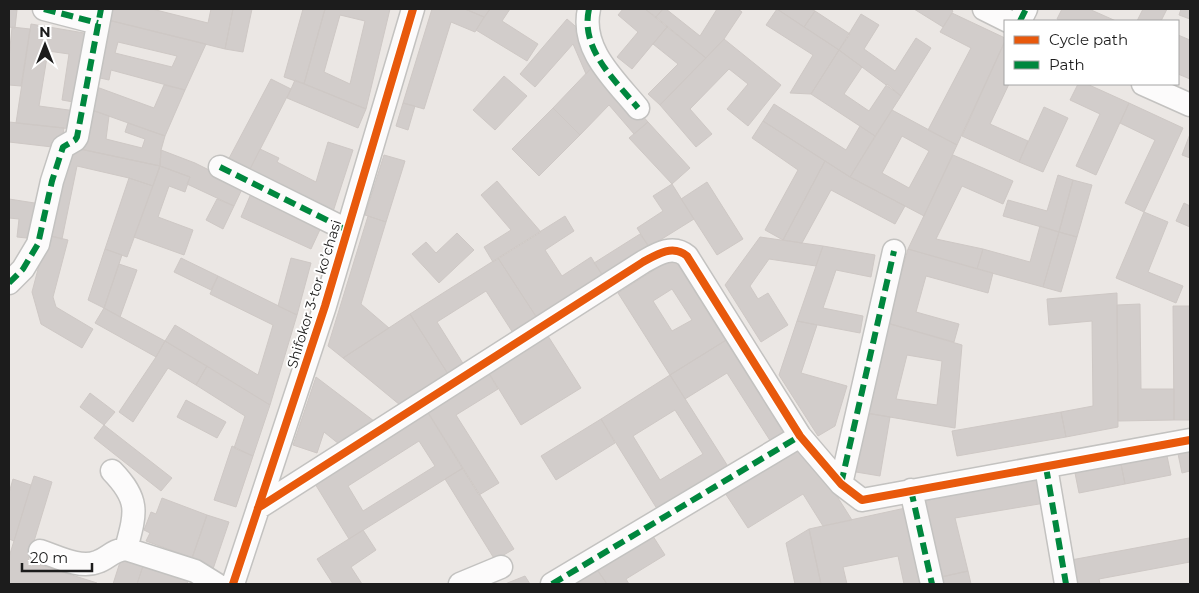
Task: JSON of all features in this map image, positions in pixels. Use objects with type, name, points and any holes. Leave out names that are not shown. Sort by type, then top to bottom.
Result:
[{"type":"street","points":[[9,283],[24,269],[38,244],[52,181],[63,147],[77,137],[100,16],[44,9]]},
{"type":"street","name":"Shifokor 3-tor koʼchasi","points":[[233,584],[325,306],[413,9]]},
{"type":"street","points":[[589,9],[587,31],[591,45],[601,62],[638,108]]},
{"type":"street","points":[[984,9],[1006,20]]},
{"type":"street","points":[[1145,85],[1190,105]]},
{"type":"street","points":[[220,167],[347,230]]},
{"type":"street","points":[[258,508],[643,262],[667,250],[682,252],[687,256],[800,436],[841,484],[862,500],[1190,440]]},
{"type":"street","points":[[841,484],[894,251]]},
{"type":"street","points":[[552,584],[800,436]]},
{"type":"street","points":[[1046,467],[1066,584]]},
{"type":"street","points":[[112,471],[125,485],[132,497],[134,506],[133,522],[126,549]]},
{"type":"street","points":[[911,490],[932,584]]},
{"type":"street","points":[[40,551],[90,564],[99,562],[118,550],[126,549],[195,571],[216,584]]},
{"type":"street","points":[[460,584],[501,567]]},
{"type":"building","points":[[9,9],[17,10],[15,28],[9,27]]},
{"type":"building","points":[[106,9],[152,9],[208,23],[211,9],[233,9],[225,49],[104,19]]},
{"type":"building","points":[[233,9],[252,9],[243,52],[225,49]]},
{"type":"building","points":[[303,9],[325,9],[304,84],[284,77]]},
{"type":"building","points":[[325,9],[390,9],[366,109],[304,84]],"holes":[[[340,15],[365,21],[350,84],[324,72]]]},
{"type":"building","points":[[432,9],[465,9],[484,17],[475,32],[451,22],[424,109],[403,103]]},
{"type":"building","points":[[465,9],[490,9],[484,17]]},
{"type":"building","points":[[490,9],[510,9],[502,21],[538,44],[527,61],[476,30]]},
{"type":"building","points":[[623,9],[645,9],[667,27],[632,69],[617,57],[638,32],[618,15]]},
{"type":"building","points":[[645,9],[663,9],[656,17]]},
{"type":"building","points":[[663,9],[666,9],[700,36],[717,9],[738,9],[742,12],[724,39],[706,58],[656,17]]},
{"type":"building","points":[[777,9],[811,9],[815,11],[804,27]]},
{"type":"building","points":[[777,9],[839,50],[811,94],[790,93],[813,55],[766,25]]},
{"type":"building","points":[[914,9],[950,9],[953,11],[943,27]]},
{"type":"building","points":[[1062,9],[1089,9],[1114,20],[1059,20],[1057,19]]},
{"type":"building","points":[[1143,9],[1167,9],[1162,20],[1138,20]]},
{"type":"building","points":[[1181,9],[1190,9],[1190,19],[1179,15]]},
{"type":"building","points":[[815,11],[850,34],[839,50],[804,27]]},
{"type":"building","points":[[952,13],[1004,38],[1004,43],[957,145],[928,130],[971,48],[940,32]]},
{"type":"building","points":[[861,14],[879,25],[864,49],[895,71],[916,38],[931,48],[901,96],[839,50]]},
{"type":"building","points":[[104,19],[206,44],[185,90],[111,70],[109,80],[91,76]],"holes":[[[118,42],[177,56],[172,67],[115,53]]]},
{"type":"building","points":[[567,19],[582,32],[596,63],[586,74],[573,44],[535,87],[520,74]]},
{"type":"building","points":[[31,24],[90,34],[79,103],[62,100],[69,54],[48,51],[39,106],[76,111],[73,129],[16,123]]},
{"type":"building","points":[[12,27],[30,29],[21,86],[9,85]]},
{"type":"building","points":[[667,27],[706,58],[660,105],[648,94],[678,64],[653,44]]},
{"type":"building","points":[[1179,35],[1190,40],[1190,79],[1179,74]]},
{"type":"building","points":[[724,39],[781,85],[748,126],[727,109],[748,84],[729,69],[690,109],[712,134],[696,147],[660,105]]},
{"type":"building","points":[[1004,43],[1004,85],[1009,85],[990,124],[1028,141],[1019,162],[962,136]]},
{"type":"building","points":[[839,50],[862,67],[844,94],[869,111],[887,84],[901,96],[875,136],[811,94]]},
{"type":"building","points":[[596,63],[648,122],[634,134],[609,105],[580,135],[553,108]]},
{"type":"building","points":[[504,76],[527,96],[495,130],[473,110]]},
{"type":"building","points":[[271,79],[291,89],[247,175],[226,164]]},
{"type":"building","points":[[295,80],[366,109],[358,128],[287,98]]},
{"type":"building","points":[[164,85],[185,90],[165,136],[86,108],[94,86],[154,108]]},
{"type":"building","points":[[1078,85],[1089,85],[1129,103],[1096,175],[1076,166],[1100,114],[1070,100]]},
{"type":"building","points":[[403,103],[415,106],[408,130],[396,126]]},
{"type":"building","points":[[1129,103],[1183,128],[1144,212],[1125,203],[1155,140],[1120,123]]},
{"type":"building","points":[[774,104],[846,150],[860,126],[875,136],[850,177],[763,121]]},
{"type":"building","points":[[1044,107],[1068,118],[1043,172],[1019,162]]},
{"type":"building","points":[[86,108],[109,116],[106,139],[142,148],[145,139],[125,132],[128,123],[165,136],[161,150],[160,166],[80,149]]},
{"type":"building","points":[[553,108],[580,135],[539,176],[512,149]]},
{"type":"building","points":[[892,110],[957,145],[924,216],[850,177]],"holes":[[[902,136],[929,151],[909,188],[882,173]]]},
{"type":"building","points":[[763,121],[825,161],[783,240],[765,230],[798,170],[752,138]]},
{"type":"building","points":[[9,122],[64,128],[61,148],[9,142]]},
{"type":"building","points":[[648,122],[690,168],[672,184],[629,138]]},
{"type":"building","points":[[1190,134],[1190,158],[1182,155]]},
{"type":"building","points":[[328,142],[353,150],[331,218],[247,175],[260,149],[279,158],[277,162],[316,182]]},
{"type":"building","points":[[66,145],[160,166],[153,186],[129,178],[77,166],[62,239],[47,235]]},
{"type":"building","points":[[161,150],[195,163],[243,187],[234,206],[187,184],[190,177],[160,166]]},
{"type":"building","points":[[384,155],[405,161],[386,222],[365,215]]},
{"type":"building","points":[[953,155],[1013,181],[1003,204],[962,186],[936,239],[983,249],[977,269],[908,249]]},
{"type":"building","points":[[825,161],[850,177],[905,206],[895,224],[831,190],[802,243],[783,240]]},
{"type":"building","points":[[160,166],[190,177],[185,192],[169,186],[158,217],[193,230],[184,255],[134,237]]},
{"type":"building","points":[[1058,175],[1073,180],[1059,232],[1003,216],[1008,200],[1047,211]]},
{"type":"building","points":[[129,178],[153,186],[127,257],[105,249]]},
{"type":"building","points":[[1073,180],[1092,185],[1077,237],[1059,232]]},
{"type":"building","points":[[497,181],[541,232],[493,262],[484,247],[511,230],[481,195]]},
{"type":"building","points":[[707,182],[743,239],[717,255],[681,199]]},
{"type":"building","points":[[672,184],[694,219],[649,247],[637,228],[663,211],[653,196]]},
{"type":"building","points":[[253,189],[324,221],[311,249],[241,217]]},
{"type":"building","points":[[9,199],[41,204],[36,239],[17,237],[19,219],[9,218]]},
{"type":"building","points":[[217,199],[234,206],[223,229],[206,220]]},
{"type":"building","points":[[1184,203],[1190,206],[1190,227],[1176,221]]},
{"type":"building","points":[[1144,212],[1168,222],[1148,272],[1183,286],[1176,303],[1116,278]]},
{"type":"building","points":[[368,216],[386,222],[361,304],[389,328],[343,358],[328,346]]},
{"type":"building","points":[[565,216],[574,231],[545,250],[562,276],[591,257],[603,276],[537,318],[498,258]]},
{"type":"building","points":[[1040,226],[1059,232],[1043,287],[977,269],[983,249],[1030,262]]},
{"type":"building","points":[[1059,232],[1077,237],[1061,292],[1043,287]]},
{"type":"building","points":[[457,233],[474,250],[439,283],[412,254],[426,242],[436,253]]},
{"type":"building","points":[[640,234],[649,247],[603,276],[594,263]]},
{"type":"building","points":[[47,235],[68,240],[53,297],[56,307],[93,329],[82,348],[41,324],[32,292]]},
{"type":"building","points":[[760,237],[823,246],[816,266],[769,259],[750,286],[758,299],[768,293],[788,325],[761,342],[725,285]]},
{"type":"building","points":[[823,246],[875,255],[871,277],[836,270],[823,308],[863,316],[860,333],[797,321]]},
{"type":"building","points":[[105,249],[122,255],[104,308],[88,300]]},
{"type":"building","points":[[908,249],[993,273],[988,293],[926,276],[916,312],[959,324],[954,342],[887,323]]},
{"type":"building","points":[[679,254],[731,337],[670,375],[618,293]],"holes":[[[672,289],[692,320],[672,331],[653,301]]]},
{"type":"building","points":[[181,258],[218,276],[211,290],[174,272]]},
{"type":"building","points":[[291,258],[311,263],[297,315],[278,306]]},
{"type":"building","points":[[498,258],[537,318],[513,333],[486,291],[437,322],[464,365],[448,374],[410,314]]},
{"type":"building","points":[[119,264],[137,270],[120,317],[104,308]]},
{"type":"building","points":[[218,276],[297,315],[270,405],[165,341],[175,325],[258,375],[273,325],[210,294]]},
{"type":"building","points":[[1117,293],[1118,427],[1066,437],[1061,412],[1093,406],[1092,321],[1049,325],[1047,299]]},
{"type":"building","points":[[1140,304],[1141,389],[1174,389],[1174,420],[1118,421],[1117,305]]},
{"type":"building","points":[[1173,306],[1190,306],[1190,420],[1174,420]]},
{"type":"building","points":[[104,308],[165,341],[156,357],[95,323]]},
{"type":"building","points":[[410,314],[448,374],[400,405],[343,358]]},
{"type":"building","points":[[797,321],[817,325],[801,373],[847,386],[835,426],[818,436],[779,375]]},
{"type":"building","points":[[887,323],[962,345],[955,428],[866,413]],"holes":[[[907,355],[942,361],[937,405],[896,399]]]},
{"type":"building","points":[[548,336],[581,388],[521,425],[489,373]]},
{"type":"building","points":[[731,337],[790,430],[771,442],[727,373],[685,399],[670,375]]},
{"type":"building","points":[[165,341],[207,366],[196,385],[168,368],[133,422],[119,412]]},
{"type":"building","points":[[207,366],[270,405],[253,456],[234,448],[245,416],[196,385]]},
{"type":"building","points":[[485,367],[498,389],[456,415],[499,483],[479,495],[423,405]]},
{"type":"building","points":[[670,375],[729,468],[659,512],[601,419]],"holes":[[[675,410],[703,454],[660,480],[633,436]]]},
{"type":"building","points":[[316,377],[374,421],[339,444],[324,432],[317,453],[293,445]]},
{"type":"building","points":[[90,393],[115,412],[104,425],[80,407]]},
{"type":"building","points":[[186,400],[226,422],[217,438],[177,417]]},
{"type":"building","points":[[426,409],[463,468],[349,539],[312,479]],"holes":[[[419,441],[435,466],[363,511],[348,486]]]},
{"type":"building","points":[[1061,412],[1066,437],[957,456],[952,431]]},
{"type":"building","points":[[866,413],[890,417],[880,476],[856,472]]},
{"type":"building","points":[[601,419],[615,443],[556,480],[541,456]]},
{"type":"building","points":[[104,425],[172,478],[161,491],[94,438]]},
{"type":"building","points":[[804,444],[852,520],[823,526],[803,494],[748,528],[725,493]]},
{"type":"building","points":[[232,446],[253,456],[236,507],[214,500]]},
{"type":"building","points":[[1190,446],[1190,471],[1182,473],[1177,449]]},
{"type":"building","points":[[1166,451],[1171,475],[1125,484],[1120,459]]},
{"type":"building","points":[[1120,459],[1125,484],[1079,493],[1074,468]]},
{"type":"building","points":[[463,468],[514,549],[495,560],[445,479]]},
{"type":"building","points":[[34,476],[52,482],[28,561],[97,584],[9,584],[9,557]]},
{"type":"building","points":[[1039,478],[1045,503],[955,518],[968,571],[941,577],[923,500]]},
{"type":"building","points":[[13,479],[31,485],[14,541],[9,539],[9,493]]},
{"type":"building","points":[[162,498],[207,515],[192,558],[146,541],[150,533],[144,530],[151,512],[156,514]]},
{"type":"building","points":[[910,507],[928,584],[904,584],[898,556],[843,567],[847,584],[821,584],[809,529]]},
{"type":"building","points":[[207,515],[229,522],[212,572],[190,564]]},
{"type":"building","points":[[809,529],[821,584],[795,584],[786,543]]},
{"type":"building","points":[[363,530],[376,550],[351,567],[362,584],[333,584],[317,559]]},
{"type":"building","points":[[651,533],[665,555],[626,579],[629,584],[607,584],[596,568]]},
{"type":"building","points":[[1189,538],[1190,562],[1099,579],[1100,584],[1076,584],[1071,560]]},
{"type":"building","points":[[121,559],[143,566],[137,584],[113,584]]},
{"type":"building","points":[[143,566],[188,581],[187,584],[137,584]]},
{"type":"building","points":[[596,568],[607,584],[570,584]]},
{"type":"building","points":[[968,571],[971,584],[943,584],[941,577]]},
{"type":"building","points":[[525,576],[530,584],[505,584]]},
{"type":"marked path","points":[[44,9],[98,23]]},
{"type":"marked path","points":[[9,283],[23,269],[38,244],[52,181],[63,147],[77,137],[101,9]]},
{"type":"marked path","points":[[589,9],[589,37],[594,50],[601,63],[638,108]]},
{"type":"marked path","points":[[1020,20],[1026,9]]},
{"type":"marked path","points":[[220,167],[347,230]]},
{"type":"marked path","points":[[841,484],[894,251]]},
{"type":"marked path","points":[[552,584],[800,436]]},
{"type":"marked path","points":[[1046,467],[1066,584]]},
{"type":"marked path","points":[[911,490],[932,584]]},
{"type":"cycle path","points":[[233,584],[325,306],[413,9]]},
{"type":"cycle path","points":[[258,508],[643,262],[665,251],[682,252],[687,256],[800,436],[841,484],[862,500],[1190,440]]}]
